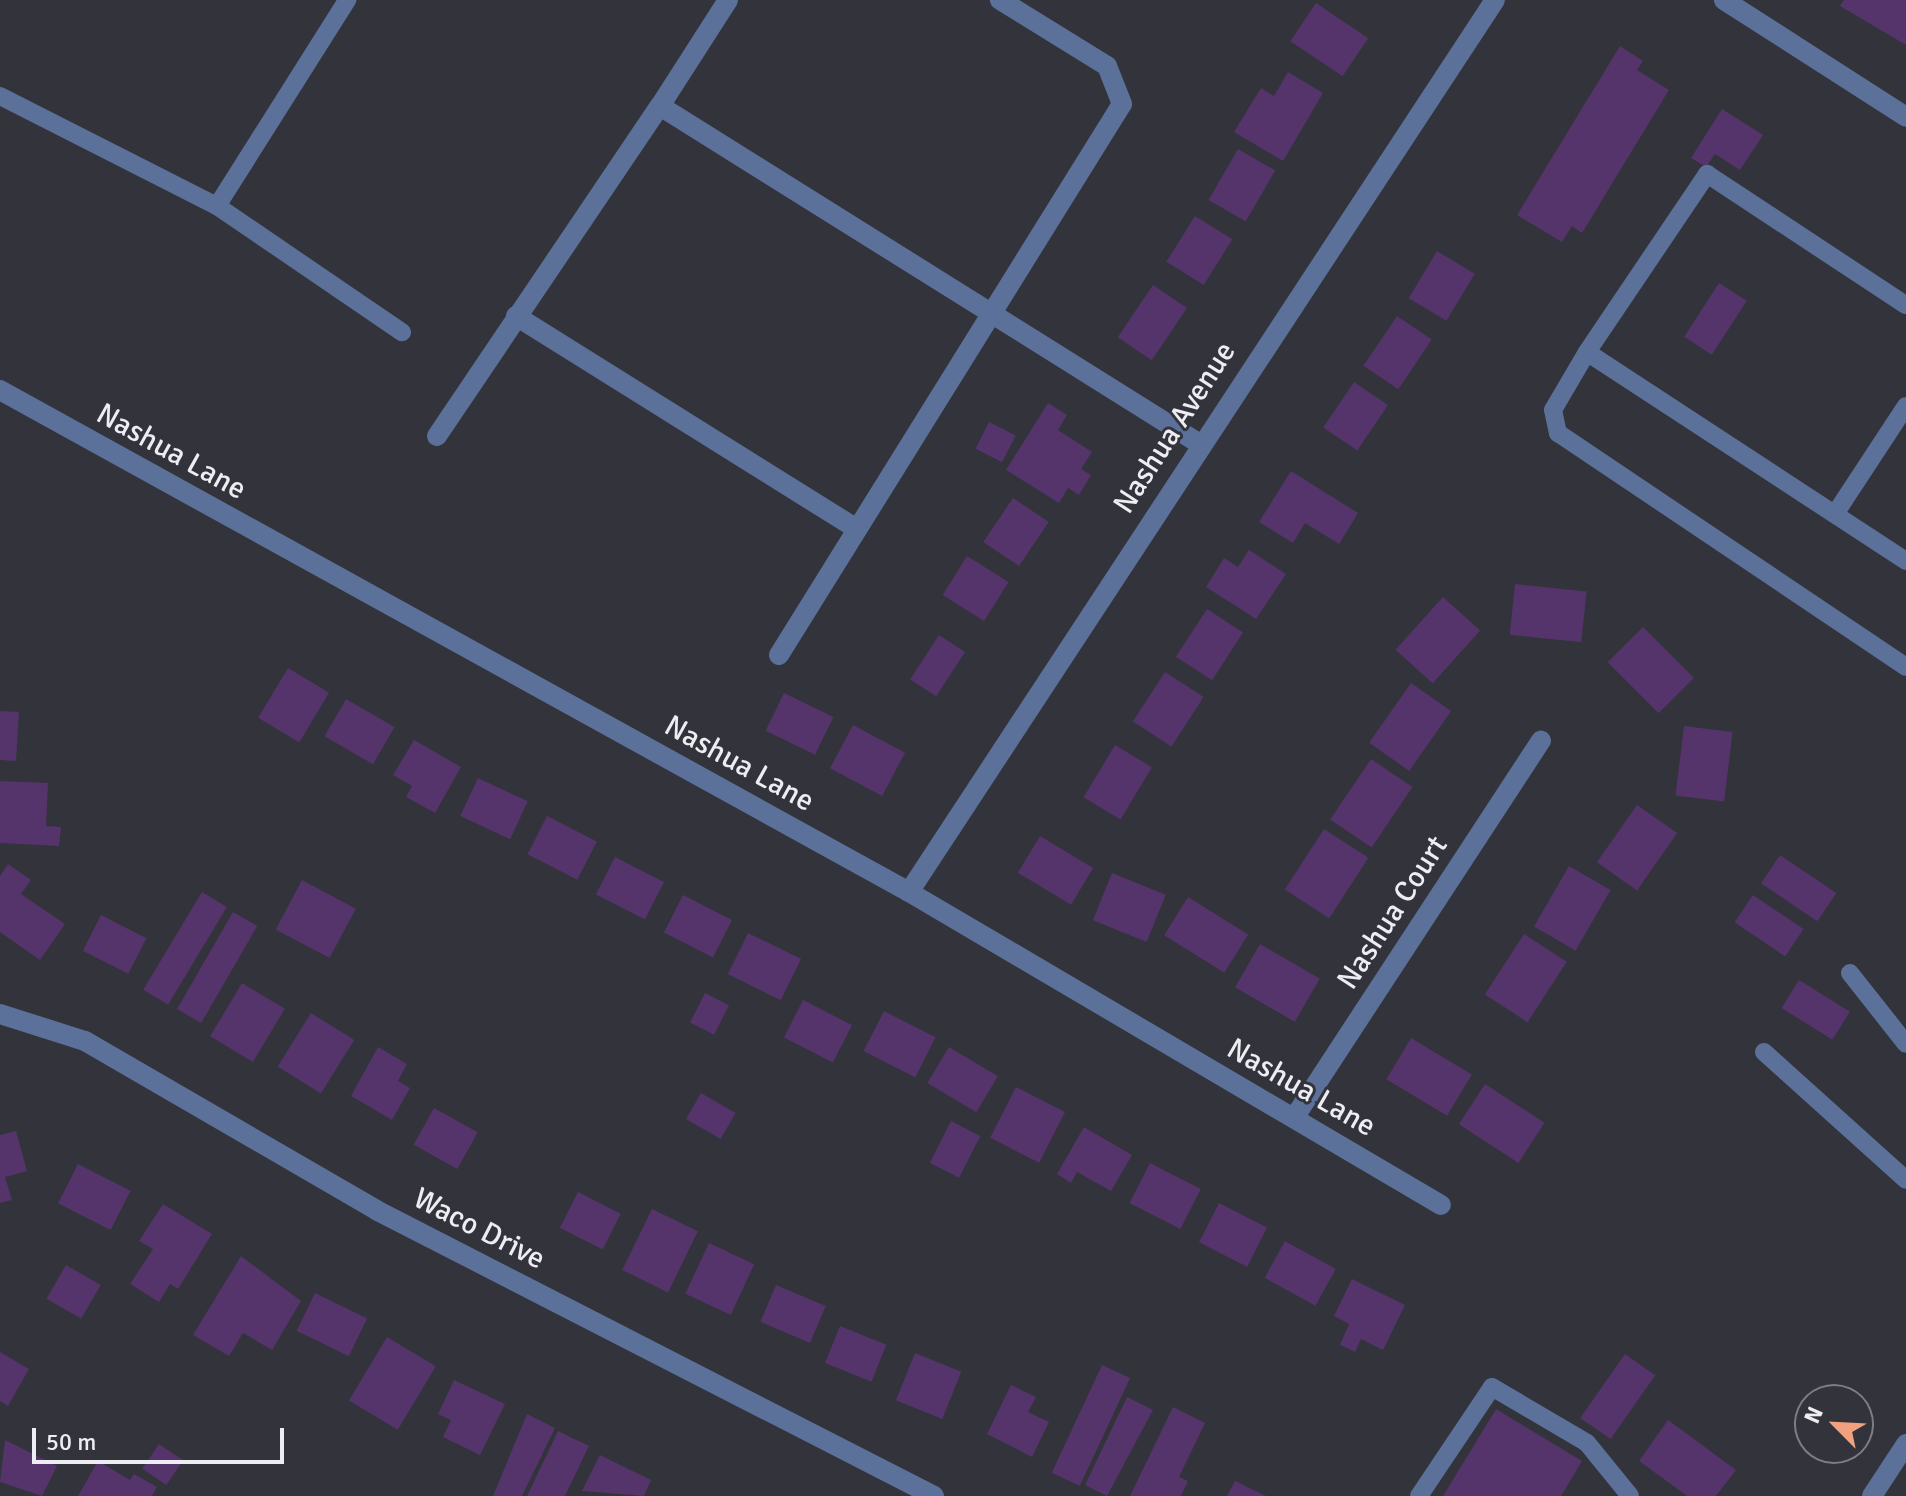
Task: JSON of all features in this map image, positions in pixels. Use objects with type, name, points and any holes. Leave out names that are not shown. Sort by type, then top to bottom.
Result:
[{"type":"street","points":[[437,436],[728,0]]},
{"type":"street","points":[[779,655],[1122,104],[1107,66],[1000,0]]},
{"type":"street","name":"Nashua Avenue","points":[[909,892],[1200,444],[1495,0]]},
{"type":"street","points":[[1729,1],[1906,117]]},
{"type":"street","points":[[660,106],[1200,444]]},
{"type":"street","points":[[516,316],[857,529]]},
{"type":"street","name":"Nashua Lane","points":[[0,390],[909,892],[1441,1205]]},
{"type":"street","name":"Nashua Court","points":[[1294,1118],[1541,741]]},
{"type":"street","name":"Waco Drive","points":[[0,1014],[85,1041],[376,1210],[934,1496]]},
{"type":"street","points":[[1872,1496],[1904,1451]]},
{"type":"lane","points":[[217,206],[347,0]]},
{"type":"lane","points":[[0,96],[217,206],[402,332]]},
{"type":"lane","points":[[1906,305],[1707,174],[1587,352],[1553,410],[1558,433],[1906,667]]},
{"type":"lane","points":[[1587,352],[1906,561]]},
{"type":"lane","points":[[1835,514],[1906,406]]},
{"type":"lane","points":[[1850,973],[1906,1044]]},
{"type":"lane","points":[[1764,1052],[1906,1180]]},
{"type":"lane","points":[[1419,1496],[1492,1387],[1587,1443],[1630,1496]]},
{"type":"building","points":[[1844,0],[1906,0],[1906,45],[1840,6]]},
{"type":"building","points":[[1316,3],[1368,38],[1343,76],[1290,41]]},
{"type":"building","points":[[1620,46],[1643,61],[1637,70],[1669,90],[1582,233],[1572,226],[1562,242],[1517,215]]},
{"type":"building","points":[[1288,72],[1323,93],[1283,161],[1234,132],[1261,88],[1274,96]]},
{"type":"building","points":[[1722,109],[1763,135],[1740,170],[1715,154],[1706,167],[1691,158]]},
{"type":"building","points":[[1238,149],[1275,170],[1246,222],[1208,200]]},
{"type":"building","points":[[1195,216],[1232,239],[1204,285],[1166,262]]},
{"type":"building","points":[[1437,251],[1475,274],[1446,321],[1409,298]]},
{"type":"building","points":[[1719,283],[1747,301],[1712,355],[1684,337]]},
{"type":"building","points":[[1153,285],[1187,308],[1152,360],[1118,337]]},
{"type":"building","points":[[1397,316],[1432,339],[1398,389],[1363,366]]},
{"type":"building","points":[[1354,382],[1388,405],[1357,451],[1323,428]]},
{"type":"building","points":[[1048,403],[1067,415],[1058,430],[1092,452],[1081,469],[1091,475],[1079,495],[1068,488],[1059,503],[1006,470]]},
{"type":"building","points":[[989,422],[1016,436],[1002,462],[975,449]]},
{"type":"building","points":[[1291,471],[1358,513],[1339,544],[1305,523],[1293,543],[1259,522]]},
{"type":"building","points":[[1013,498],[1049,522],[1019,566],[983,542]]},
{"type":"building","points":[[1249,550],[1286,574],[1256,619],[1206,587],[1224,558],[1238,567]]},
{"type":"building","points":[[967,556],[1009,582],[984,621],[943,595]]},
{"type":"building","points":[[1515,584],[1587,592],[1581,642],[1510,635]]},
{"type":"building","points":[[1443,597],[1480,630],[1433,683],[1395,650]]},
{"type":"building","points":[[1207,609],[1243,632],[1212,680],[1176,657]]},
{"type":"building","points":[[1643,627],[1694,678],[1659,713],[1608,662]]},
{"type":"building","points":[[939,635],[965,652],[936,696],[910,679]]},
{"type":"building","points":[[288,668],[329,693],[299,742],[258,718]]},
{"type":"building","points":[[1165,672],[1204,697],[1171,747],[1133,721]]},
{"type":"building","points":[[1411,683],[1451,711],[1409,771],[1369,743]]},
{"type":"building","points":[[784,693],[833,717],[815,755],[766,731]]},
{"type":"building","points":[[346,699],[394,727],[373,764],[324,736]]},
{"type":"building","points":[[0,711],[19,712],[16,761],[0,760]]},
{"type":"building","points":[[853,725],[905,753],[882,796],[830,768]]},
{"type":"building","points":[[1684,726],[1733,732],[1724,801],[1675,795]]},
{"type":"building","points":[[414,740],[461,767],[435,813],[406,797],[412,786],[393,775]]},
{"type":"building","points":[[1115,745],[1152,767],[1120,819],[1084,797]]},
{"type":"building","points":[[1371,759],[1412,787],[1372,847],[1330,820]]},
{"type":"building","points":[[478,778],[528,801],[510,839],[460,816]]},
{"type":"building","points":[[0,781],[48,783],[46,826],[61,827],[59,846],[0,843]]},
{"type":"building","points":[[1637,805],[1677,833],[1637,890],[1597,862]]},
{"type":"building","points":[[547,816],[597,841],[577,880],[527,854]]},
{"type":"building","points":[[1324,829],[1368,858],[1329,918],[1285,889]]},
{"type":"building","points":[[1040,836],[1093,868],[1071,905],[1018,873]]},
{"type":"building","points":[[1780,855],[1836,893],[1817,921],[1761,883]]},
{"type":"building","points":[[615,857],[664,882],[645,919],[596,894]]},
{"type":"building","points":[[8,864],[31,880],[21,894],[65,924],[40,960],[0,932],[0,876]]},
{"type":"building","points":[[1569,866],[1611,890],[1576,951],[1534,927]]},
{"type":"building","points":[[1112,873],[1166,895],[1147,942],[1093,920]]},
{"type":"building","points":[[302,880],[356,909],[330,958],[276,929]]},
{"type":"building","points":[[202,892],[227,907],[168,1005],[143,990]]},
{"type":"building","points":[[683,895],[732,920],[713,957],[664,932]]},
{"type":"building","points":[[1753,895],[1804,929],[1785,956],[1735,922]]},
{"type":"building","points":[[1188,897],[1248,935],[1224,973],[1164,935]]},
{"type":"building","points":[[233,912],[257,926],[201,1023],[177,1009]]},
{"type":"building","points":[[101,915],[146,938],[128,974],[83,951]]},
{"type":"building","points":[[748,933],[801,959],[781,1000],[728,974]]},
{"type":"building","points":[[1524,934],[1567,962],[1528,1022],[1485,994]]},
{"type":"building","points":[[1260,944],[1320,978],[1295,1022],[1235,987]]},
{"type":"building","points":[[1799,980],[1850,1012],[1832,1040],[1782,1008]]},
{"type":"building","points":[[242,983],[285,1009],[253,1062],[210,1036]]},
{"type":"building","points":[[705,993],[729,1005],[714,1035],[690,1022]]},
{"type":"building","points":[[803,1000],[852,1025],[833,1062],[784,1037]]},
{"type":"building","points":[[884,1011],[936,1037],[915,1077],[864,1051]]},
{"type":"building","points":[[311,1013],[354,1040],[321,1093],[278,1066]]},
{"type":"building","points":[[1411,1038],[1472,1075],[1447,1116],[1386,1079]]},
{"type":"building","points":[[378,1047],[407,1064],[398,1081],[410,1088],[392,1120],[351,1096]]},
{"type":"building","points":[[949,1047],[998,1076],[976,1112],[927,1083]]},
{"type":"building","points":[[1485,1084],[1545,1123],[1518,1163],[1459,1124]]},
{"type":"building","points":[[1016,1087],[1065,1112],[1039,1163],[990,1138]]},
{"type":"building","points":[[701,1093],[736,1113],[721,1139],[686,1119]]},
{"type":"building","points":[[434,1108],[478,1132],[457,1169],[414,1145]]},
{"type":"building","points":[[951,1121],[980,1136],[959,1178],[930,1163]]},
{"type":"building","points":[[1084,1127],[1132,1155],[1111,1191],[1077,1172],[1071,1183],[1057,1174]]},
{"type":"building","points":[[16,1131],[27,1171],[5,1177],[12,1200],[0,1203],[0,1135]]},
{"type":"building","points":[[1150,1163],[1201,1189],[1180,1229],[1130,1203]]},
{"type":"building","points":[[78,1164],[131,1191],[111,1230],[58,1203]]},
{"type":"building","points":[[578,1192],[621,1214],[603,1249],[560,1228]]},
{"type":"building","points":[[1219,1203],[1267,1228],[1247,1267],[1199,1242]]},
{"type":"building","points":[[163,1204],[212,1234],[178,1289],[170,1284],[159,1302],[130,1284],[153,1249],[139,1241]]},
{"type":"building","points":[[652,1209],[698,1231],[668,1292],[622,1270]]},
{"type":"building","points":[[1285,1241],[1336,1269],[1315,1306],[1265,1278]]},
{"type":"building","points":[[709,1243],[754,1264],[731,1315],[685,1294]]},
{"type":"building","points":[[241,1256],[301,1301],[272,1350],[243,1333],[229,1356],[193,1335]]},
{"type":"building","points":[[66,1265],[101,1285],[81,1319],[46,1299]]},
{"type":"building","points":[[1352,1279],[1405,1305],[1383,1350],[1361,1339],[1355,1352],[1340,1345],[1349,1324],[1334,1316]]},
{"type":"building","points":[[776,1285],[826,1306],[810,1343],[760,1322]]},
{"type":"building","points":[[315,1293],[367,1318],[349,1356],[297,1331]]},
{"type":"building","points":[[840,1326],[886,1345],[871,1382],[825,1363]]},
{"type":"building","points":[[387,1337],[436,1366],[398,1430],[349,1400]]},
{"type":"building","points":[[0,1352],[29,1369],[8,1406],[0,1401]]},
{"type":"building","points":[[915,1353],[961,1372],[942,1419],[896,1400]]},
{"type":"building","points":[[1625,1354],[1655,1375],[1611,1439],[1580,1418]]},
{"type":"building","points":[[1102,1365],[1130,1378],[1080,1486],[1052,1473]]},
{"type":"building","points":[[454,1380],[505,1404],[480,1455],[443,1437],[451,1420],[438,1414]]},
{"type":"building","points":[[1011,1385],[1036,1397],[1028,1412],[1049,1422],[1032,1457],[987,1434]]},
{"type":"building","points":[[1127,1397],[1153,1410],[1107,1496],[1085,1485]]},
{"type":"building","points":[[1173,1407],[1205,1423],[1179,1477],[1188,1481],[1181,1496],[1130,1496]]},
{"type":"building","points":[[1496,1409],[1582,1461],[1561,1496],[1443,1496]]},
{"type":"building","points":[[527,1414],[555,1428],[522,1496],[493,1496]]},
{"type":"building","points":[[1668,1420],[1736,1470],[1716,1496],[1687,1496],[1639,1461]]},
{"type":"building","points":[[558,1431],[589,1446],[565,1496],[527,1496]]},
{"type":"building","points":[[5,1440],[57,1466],[42,1496],[0,1482]]},
{"type":"building","points":[[159,1444],[183,1460],[166,1485],[142,1469]]},
{"type":"building","points":[[600,1455],[651,1480],[644,1496],[582,1491]]},
{"type":"building","points":[[98,1461],[130,1480],[134,1474],[157,1487],[152,1496],[78,1496]]},
{"type":"building","points":[[1235,1481],[1266,1496],[1227,1496]]}]
